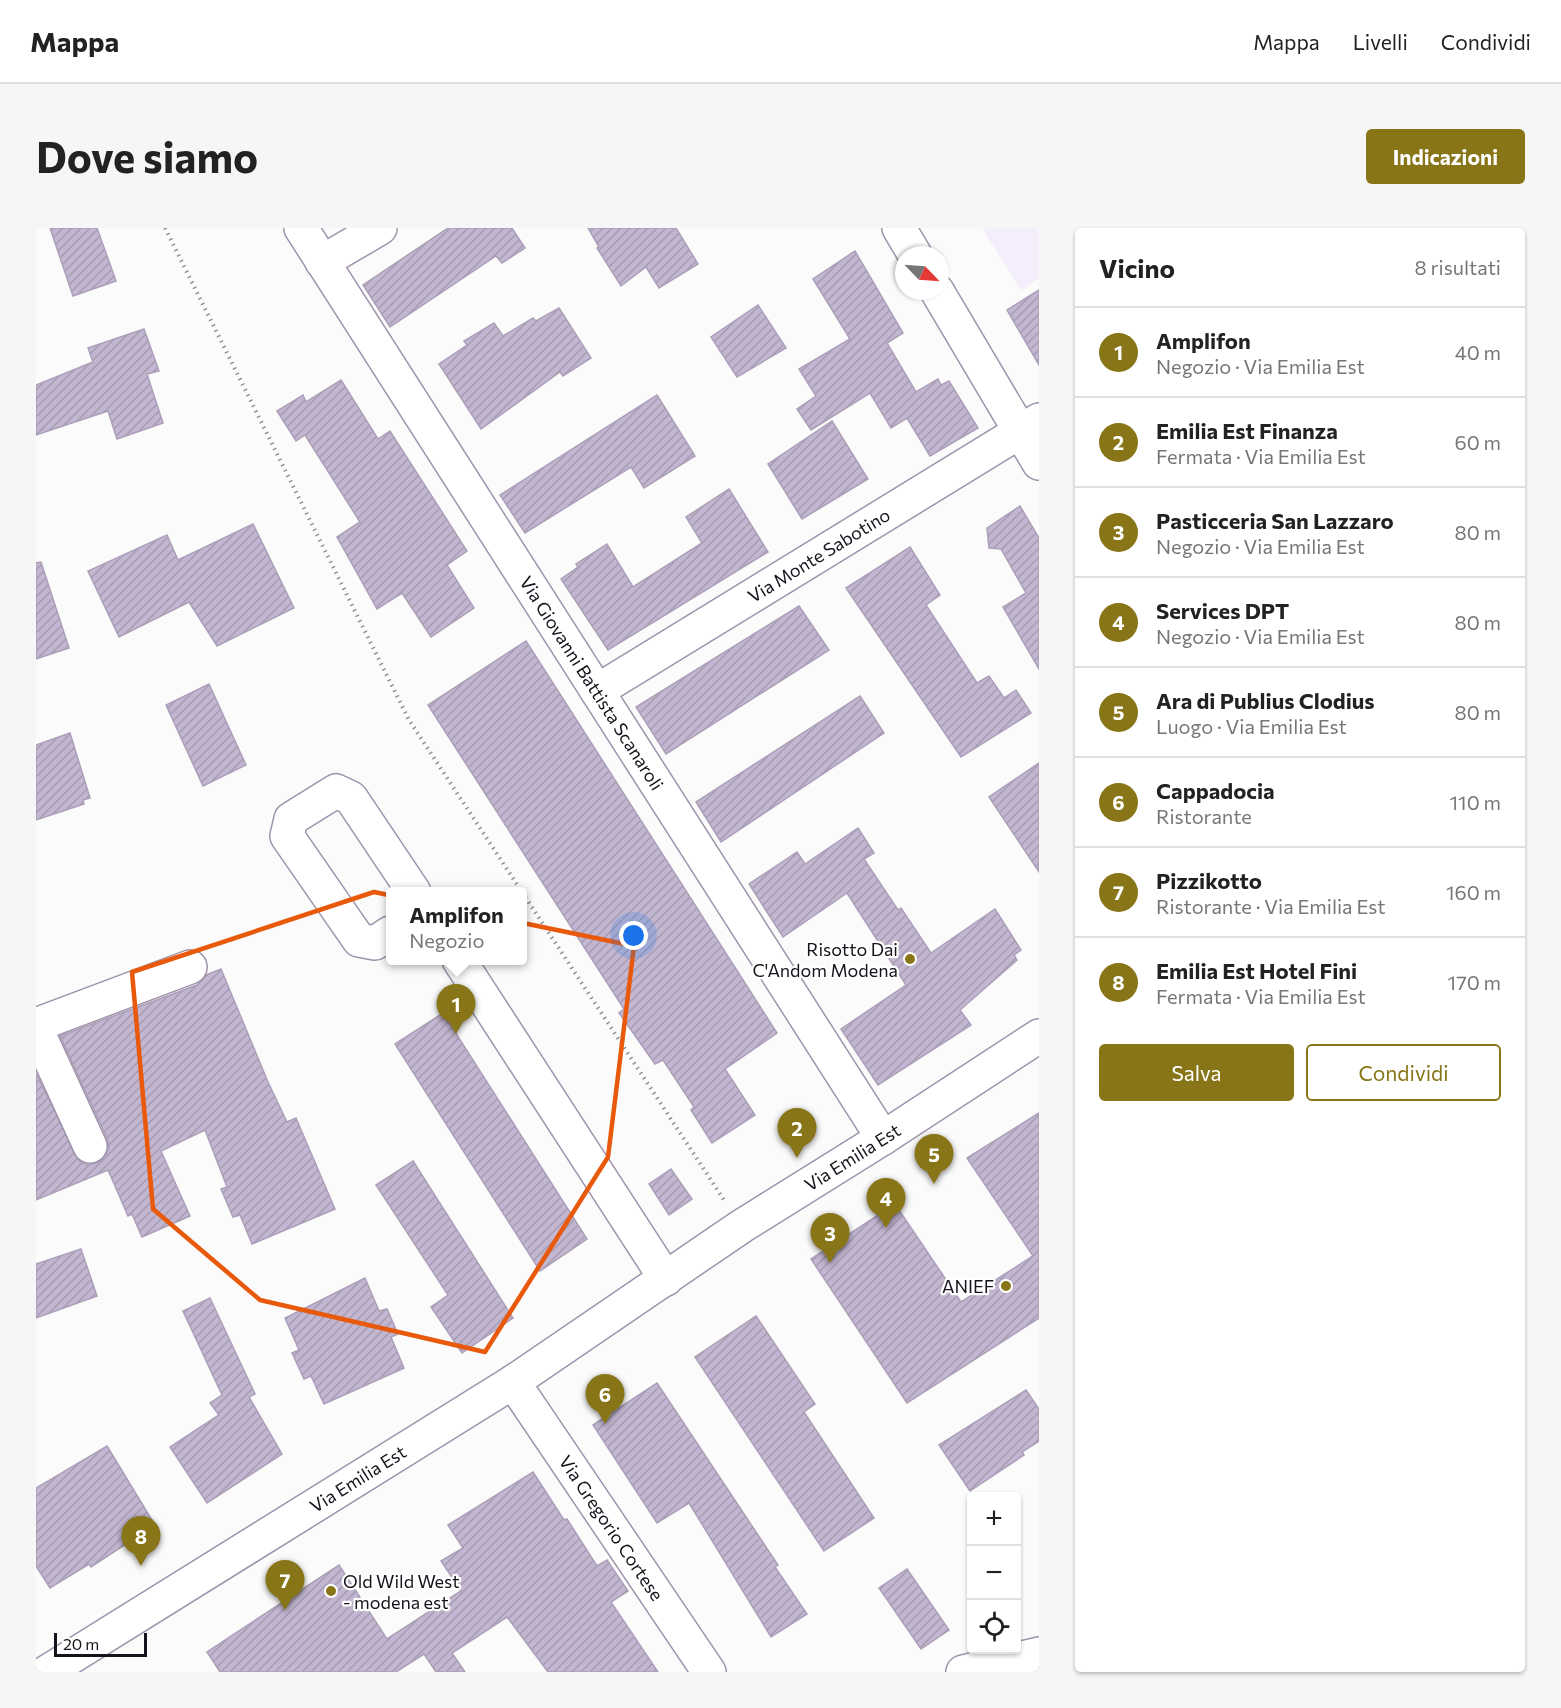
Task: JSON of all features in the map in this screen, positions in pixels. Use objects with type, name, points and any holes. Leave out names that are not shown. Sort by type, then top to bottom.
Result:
[{"type":"street","name":"Via Giovanni Battista Scanaroli","points":[[301,228],[883,1138]]},
{"type":"street","points":[[322,262],[380,228]]},
{"type":"street","points":[[900,228],[910,246]]},
{"type":"street","points":[[943,300],[1030,425],[1039,463]]},
{"type":"street","name":"Via Monte Sabotino","points":[[597,691],[1030,425]]},
{"type":"street","points":[[386,936],[375,943],[358,940],[287,836],[291,819],[336,791],[351,798],[411,887]]},
{"type":"street","points":[[462,965],[666,1280]]},
{"type":"street","points":[[90,1146],[36,1026],[190,967]]},
{"type":"street","name":"Via Emilia Est","points":[[47,1672],[513,1382],[666,1280],[742,1226],[883,1138],[1039,1036]]},
{"type":"street","name":"Via Gregorio Cortese","points":[[513,1382],[709,1672]]},
{"type":"street","points":[[963,1672],[1039,1654]]},
{"type":"path","points":[[165,228],[409,720],[519,887]]},
{"type":"path","points":[[527,900],[742,1226]]},
{"type":"highlighted area","points":[[374,892],[634,946],[608,1157],[485,1352],[260,1300],[153,1209],[132,972]]},
{"type":"shaded area","points":[[982,228],[1039,228],[1039,278],[1021,290]]},
{"type":"building","points":[[50,228],[97,228],[116,281],[73,296]]},
{"type":"building","points":[[448,228],[512,228],[525,248],[502,263],[496,256],[390,327],[363,285]]},
{"type":"building","points":[[588,228],[676,228],[698,264],[659,288],[646,267],[621,286],[597,248],[599,247]]},
{"type":"building","points":[[855,251],[903,333],[887,343],[916,392],[938,379],[941,385],[949,381],[978,428],[930,456],[907,418],[891,428],[870,393],[811,430],[797,409],[816,396],[799,369],[850,339],[813,279]]},
{"type":"building","points":[[1039,290],[1039,365],[1007,310]]},
{"type":"building","points":[[758,305],[786,348],[737,377],[711,337]]},
{"type":"building","points":[[559,308],[591,358],[563,376],[560,372],[481,429],[439,364],[467,345],[464,341],[494,323],[503,336],[533,318],[536,321]]},
{"type":"building","points":[[144,329],[159,371],[147,374],[163,423],[117,439],[108,411],[36,435],[36,385],[93,362],[88,348]]},
{"type":"building","points":[[341,380],[378,439],[390,431],[467,551],[447,565],[474,608],[431,637],[402,593],[377,609],[337,537],[360,522],[305,435],[296,441],[277,411],[303,395],[306,402]]},
{"type":"building","points":[[657,395],[695,456],[644,488],[631,467],[525,533],[500,495]]},
{"type":"building","points":[[832,421],[868,479],[802,519],[768,464]]},
{"type":"building","points":[[729,489],[768,552],[608,650],[561,579],[578,567],[576,564],[607,544],[633,587],[702,543],[686,517]]},
{"type":"building","points":[[1020,506],[1039,538],[1039,669],[1003,607],[1026,593],[1001,549],[989,548],[987,528]]},
{"type":"building","points":[[253,524],[294,608],[217,646],[189,602],[119,637],[88,571],[167,535],[178,560]]},
{"type":"building","points":[[910,547],[940,595],[926,605],[977,683],[989,676],[1004,698],[1016,690],[1031,713],[961,757],[846,588]]},
{"type":"building","points":[[41,562],[69,648],[36,659],[36,563]]},
{"type":"building","points":[[799,606],[829,650],[666,754],[636,707]]},
{"type":"building","points":[[526,641],[777,1033],[725,1069],[755,1115],[712,1143],[691,1110],[694,1107],[663,1060],[655,1064],[619,1013],[624,1009],[428,705]]},
{"type":"building","points":[[209,684],[246,765],[203,786],[166,705]]},
{"type":"building","points":[[860,696],[884,733],[721,842],[696,802]]},
{"type":"building","points":[[70,733],[90,798],[83,800],[84,804],[36,820],[36,745]]},
{"type":"building","points":[[1039,763],[1039,872],[989,797]]},
{"type":"building","points":[[858,828],[874,853],[864,859],[898,910],[901,908],[931,953],[995,909],[1021,950],[1014,955],[1017,960],[960,1010],[971,1025],[878,1085],[841,1029],[906,985],[847,893],[783,937],[749,884],[797,852],[805,864]]},
{"type":"building","points":[[221,969],[287,1122],[296,1118],[335,1209],[252,1244],[240,1215],[233,1217],[221,1189],[227,1187],[205,1130],[161,1151],[190,1216],[142,1237],[132,1214],[128,1216],[108,1170],[36,1200],[36,1073],[79,1161],[88,1165],[97,1163],[105,1157],[109,1148],[107,1138],[60,1036],[197,985],[206,975]]},
{"type":"building","points":[[443,1013],[587,1239],[540,1271],[395,1044]]},
{"type":"building","points":[[1039,1113],[1039,1318],[907,1403],[811,1259],[895,1204],[961,1302],[1033,1256],[967,1158]]},
{"type":"building","points":[[413,1161],[513,1318],[462,1353],[431,1307],[448,1295],[376,1185]]},
{"type":"building","points":[[671,1169],[692,1199],[669,1215],[649,1184]]},
{"type":"building","points":[[81,1249],[97,1296],[36,1318],[36,1264]]},
{"type":"building","points":[[365,1278],[379,1311],[387,1309],[398,1334],[391,1337],[404,1368],[324,1404],[311,1376],[304,1379],[292,1353],[299,1350],[285,1318]]},
{"type":"building","points":[[210,1298],[255,1394],[249,1397],[282,1454],[207,1503],[170,1447],[219,1415],[210,1403],[222,1395],[183,1311]]},
{"type":"building","points":[[756,1316],[815,1404],[804,1412],[874,1518],[824,1551],[695,1357]]},
{"type":"building","points":[[657,1383],[778,1565],[775,1567],[807,1614],[771,1637],[689,1503],[657,1523],[593,1425]]},
{"type":"building","points":[[1026,1390],[1039,1409],[1039,1441],[1022,1452],[1024,1455],[970,1491],[939,1445]]},
{"type":"building","points":[[107,1446],[155,1525],[91,1567],[89,1564],[50,1588],[36,1566],[36,1488]]},
{"type":"building","points":[[533,1472],[597,1566],[607,1560],[628,1591],[611,1602],[658,1672],[548,1672],[507,1617],[452,1653],[465,1672],[436,1672],[424,1654],[396,1672],[220,1672],[207,1652],[339,1565],[387,1639],[461,1591],[441,1561],[463,1548],[448,1525]]},
{"type":"building","points":[[907,1569],[949,1630],[921,1649],[879,1588]]},
{"type":"place","name":"Risotto Dai C'Andom Modena","points":[[910,959]]},
{"type":"place","name":"Amplifon","points":[[456,1034]]},
{"type":"place","name":"Emilia Est Finanza","points":[[797,1158]]},
{"type":"place","name":"Ara di Publius Clodius","points":[[934,1184]]},
{"type":"place","name":"Services DPT","points":[[886,1228]]},
{"type":"place","name":"Pasticceria San Lazzaro","points":[[830,1263]]},
{"type":"place","name":"ANIEF","points":[[1006,1286]]},
{"type":"place","name":"Cappadocia","points":[[605,1424]]},
{"type":"place","name":"Emilia Est Hotel Fini","points":[[141,1566]]},
{"type":"place","name":"Old Wild West - modena est","points":[[331,1591]]},
{"type":"place","name":"Pizzikotto","points":[[285,1610]]}]
